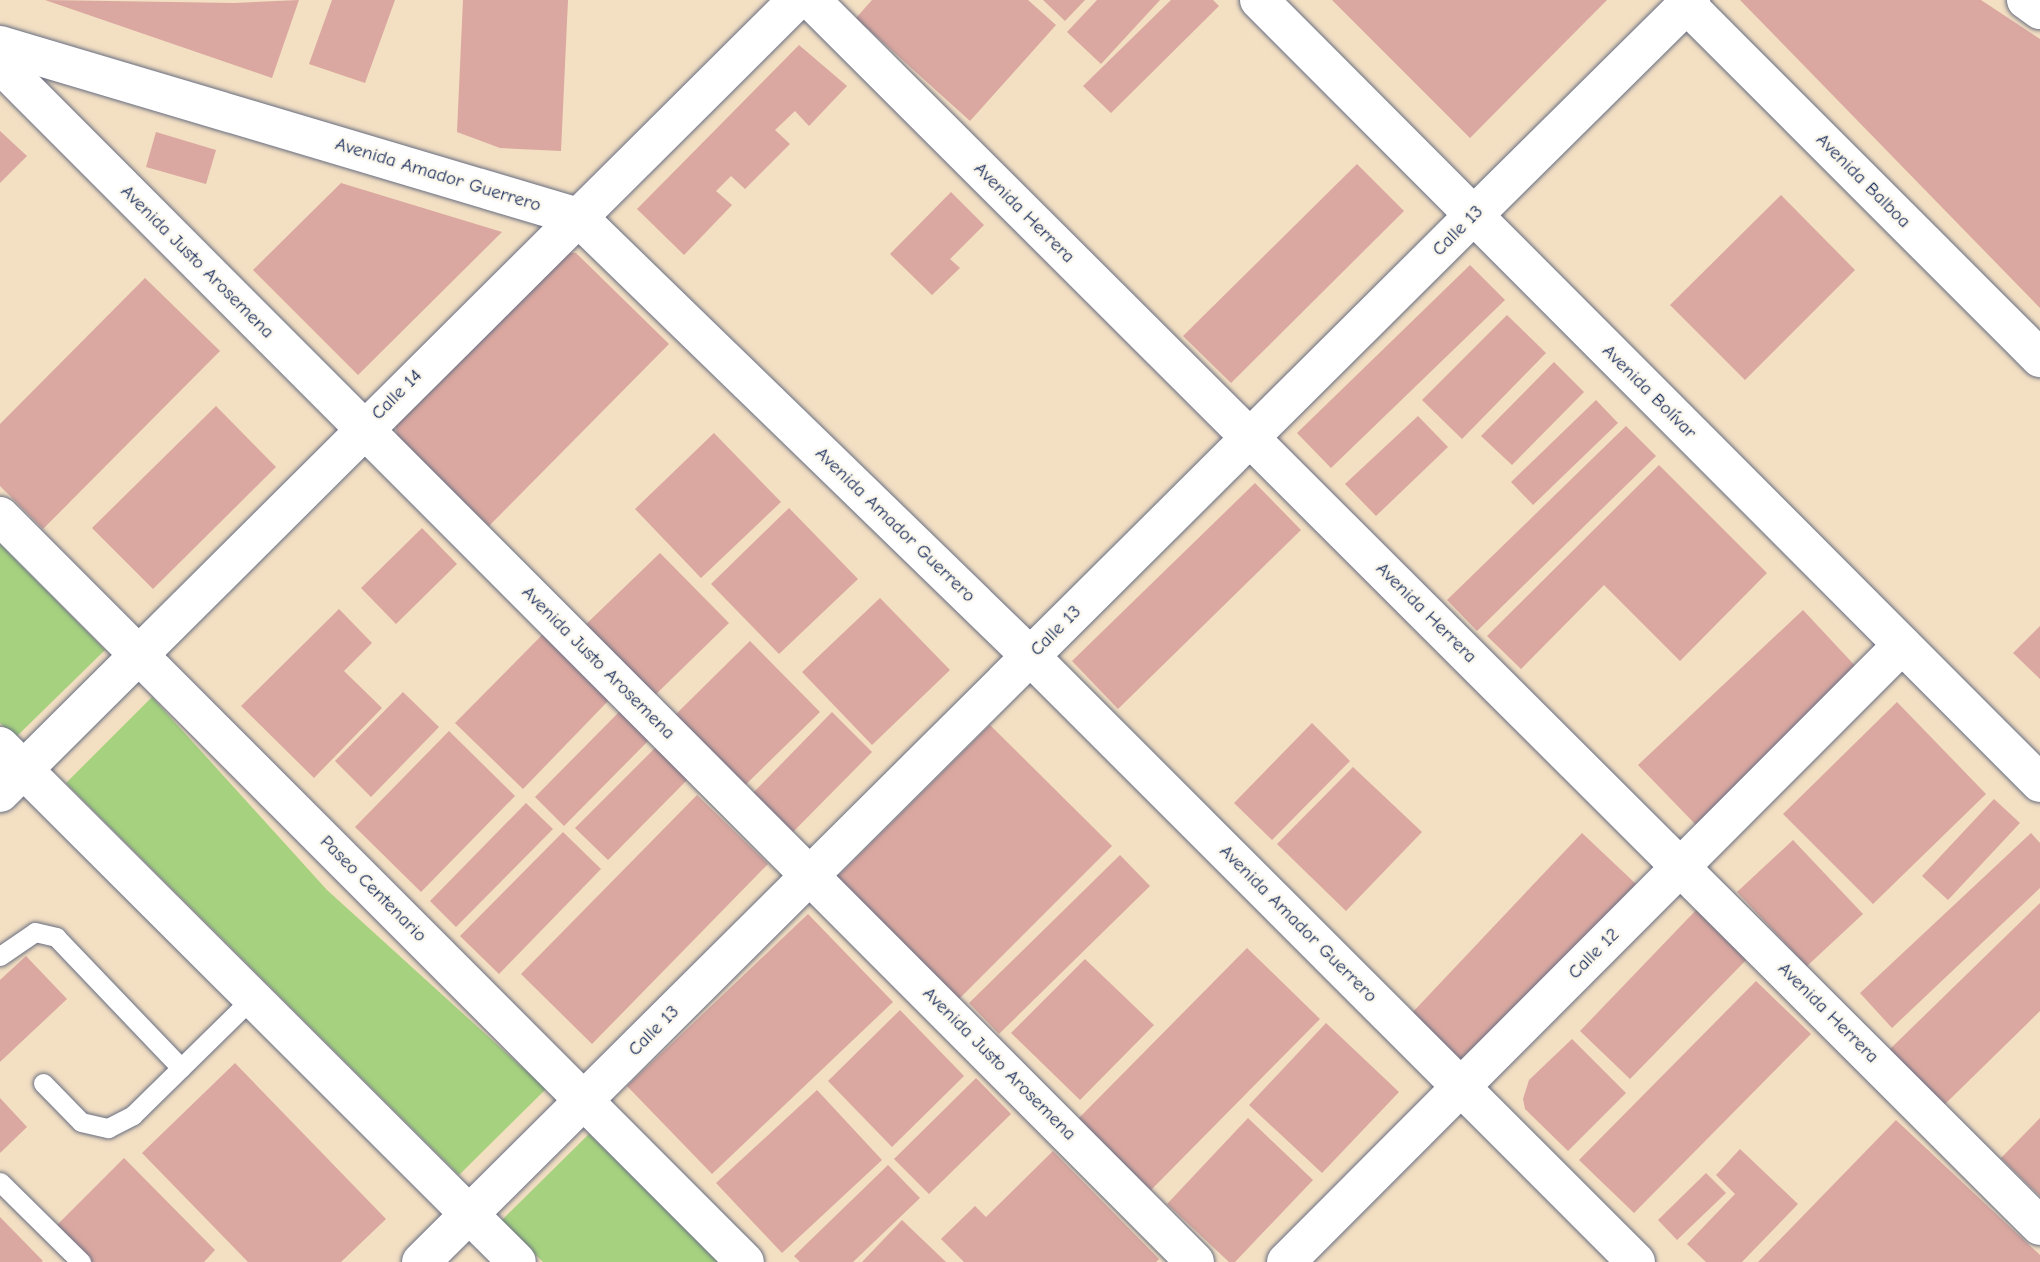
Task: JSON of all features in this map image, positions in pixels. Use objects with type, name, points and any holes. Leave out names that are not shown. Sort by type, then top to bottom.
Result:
[{"type":"street","name":"Calle 14","points":[[8,769],[138,652],[797,0]]},
{"type":"street","name":"Avenida Herrera","points":[[811,0],[2040,1226]]},
{"type":"street","name":"Avenida Bolívar","points":[[1259,0],[2040,783]]},
{"type":"street","points":[[2026,0],[2040,10]]},
{"type":"street","name":"Calle 13","points":[[421,1262],[1250,439],[1686,1]]},
{"type":"street","name":"Avenida Balboa","points":[[1686,1],[2040,358]]},
{"type":"street","name":"Avenida Amador Guerrero","points":[[0,45],[578,217],[1030,656],[1636,1262]]},
{"type":"street","name":"Avenida Justo Arosemena","points":[[0,64],[362,430],[1195,1262]]},
{"type":"street","name":"Paseo Centenario","points":[[0,516],[745,1262]]},
{"type":"street","name":"Calle 12","points":[[1286,1262],[1902,645]]},
{"type":"street","points":[[8,769],[253,998],[517,1262]]},
{"type":"lane","points":[[0,956],[35,932],[56,937],[181,1068]]},
{"type":"lane","points":[[43,1083],[81,1122],[108,1128],[133,1115],[253,998]]},
{"type":"lane","points":[[0,1182],[80,1262]]},
{"type":"green space","points":[[0,544],[105,650],[15,738],[0,723]]},
{"type":"green space","points":[[152,697],[327,890],[546,1089],[459,1175],[66,783]]},
{"type":"green space","points":[[589,1134],[718,1262],[543,1262],[501,1221]]},
{"type":"building","points":[[45,0],[234,3],[299,0],[272,78]]},
{"type":"building","points":[[332,0],[395,0],[365,83],[309,64]]},
{"type":"building","points":[[463,0],[568,0],[561,151],[500,148],[457,132]]},
{"type":"building","points":[[872,0],[1028,0],[1056,25],[970,121],[856,18]]},
{"type":"building","points":[[1043,0],[1085,0],[1065,21]]},
{"type":"building","points":[[1097,0],[1160,0],[1101,64],[1067,32]]},
{"type":"building","points":[[1171,0],[1213,0],[1219,6],[1111,113],[1083,86]]},
{"type":"building","points":[[1332,0],[1607,0],[1470,138]]},
{"type":"building","points":[[1740,0],[1981,0],[2040,39],[2040,308]]},
{"type":"building","points":[[799,45],[847,86],[809,126],[795,111],[775,130],[790,144],[745,189],[731,176],[716,191],[732,205],[684,255],[637,209]]},
{"type":"building","points":[[0,131],[27,156],[0,183]]},
{"type":"building","points":[[156,132],[216,150],[206,184],[146,167]]},
{"type":"building","points":[[1357,164],[1404,211],[1231,383],[1183,336]]},
{"type":"building","points":[[341,183],[502,232],[358,375],[253,270]]},
{"type":"building","points":[[951,192],[984,225],[950,259],[960,268],[932,295],[890,254]]},
{"type":"building","points":[[1781,195],[1855,270],[1745,380],[1670,305]]},
{"type":"building","points":[[560,252],[576,253],[669,344],[489,526],[397,437],[395,420]]},
{"type":"building","points":[[1470,265],[1505,300],[1331,468],[1297,433]]},
{"type":"building","points":[[145,278],[220,351],[43,529],[0,486],[0,424]]},
{"type":"building","points":[[1507,315],[1546,353],[1462,439],[1422,400]]},
{"type":"building","points":[[1554,362],[1584,392],[1512,465],[1481,436]]},
{"type":"building","points":[[1596,400],[1618,423],[1533,505],[1511,482]]},
{"type":"building","points":[[216,406],[276,467],[153,589],[92,528]]},
{"type":"building","points":[[1418,416],[1448,447],[1376,516],[1345,484]]},
{"type":"building","points":[[1626,426],[1656,456],[1477,631],[1447,600]]},
{"type":"building","points":[[714,433],[781,502],[701,578],[635,509]]},
{"type":"building","points":[[1659,465],[1767,573],[1680,661],[1604,585],[1521,669],[1487,636]]},
{"type":"building","points":[[1255,483],[1301,530],[1118,709],[1072,661]]},
{"type":"building","points":[[789,508],[858,579],[779,654],[711,584]]},
{"type":"building","points":[[422,528],[457,564],[396,624],[361,588]]},
{"type":"building","points":[[660,553],[729,623],[652,698],[582,628]]},
{"type":"building","points":[[880,598],[950,670],[872,745],[802,672]]},
{"type":"building","points":[[339,609],[372,643],[344,671],[382,708],[314,778],[241,706]]},
{"type":"building","points":[[1803,610],[1860,671],[1696,825],[1638,765]]},
{"type":"building","points":[[2040,626],[2040,679],[2013,653]]},
{"type":"building","points":[[543,634],[610,699],[523,789],[455,723]]},
{"type":"building","points":[[750,641],[820,712],[738,792],[668,722]]},
{"type":"building","points":[[403,692],[439,727],[371,797],[335,761]]},
{"type":"building","points":[[1897,702],[1986,794],[1873,904],[1783,814]]},
{"type":"building","points":[[622,709],[651,738],[564,826],[535,797]]},
{"type":"building","points":[[832,712],[872,752],[789,836],[749,797]]},
{"type":"building","points":[[1312,723],[1350,761],[1272,840],[1234,803]]},
{"type":"building","points":[[990,725],[1112,846],[959,999],[837,877]]},
{"type":"building","points":[[449,731],[515,796],[421,892],[355,827]]},
{"type":"building","points":[[658,745],[691,776],[608,860],[575,828]]},
{"type":"building","points":[[1353,767],[1422,832],[1346,911],[1277,844]]},
{"type":"building","points":[[697,795],[768,864],[592,1044],[521,974]]},
{"type":"building","points":[[1994,799],[2020,823],[1948,900],[1922,876]]},
{"type":"building","points":[[526,803],[553,829],[456,927],[430,901]]},
{"type":"building","points":[[563,832],[601,869],[499,974],[460,936]]},
{"type":"building","points":[[1582,833],[1636,884],[1464,1066],[1410,1015]]},
{"type":"building","points":[[2031,833],[2040,843],[2040,888],[1892,1028],[1860,993]]},
{"type":"building","points":[[1793,840],[1863,914],[1807,966],[1737,892]]},
{"type":"building","points":[[1120,855],[1150,886],[999,1034],[969,1003]]},
{"type":"building","points":[[2040,903],[2040,1011],[1942,1107],[1888,1051]]},
{"type":"building","points":[[1699,907],[1750,956],[1630,1079],[1580,1031]]},
{"type":"building","points":[[808,914],[893,1002],[712,1174],[627,1086]]},
{"type":"building","points":[[1247,948],[1320,1019],[1151,1190],[1078,1119]]},
{"type":"building","points":[[26,956],[67,999],[0,1062],[0,980]]},
{"type":"building","points":[[1085,959],[1154,1025],[1080,1100],[1011,1033]]},
{"type":"building","points":[[1756,981],[1811,1034],[1634,1213],[1579,1160]]},
{"type":"building","points":[[900,1010],[964,1076],[892,1147],[828,1081]]},
{"type":"building","points":[[1326,1023],[1399,1092],[1322,1173],[1249,1105]]},
{"type":"building","points":[[1572,1039],[1626,1093],[1568,1151],[1525,1109],[1523,1099],[1529,1080]]},
{"type":"building","points":[[235,1063],[386,1219],[341,1262],[248,1262],[142,1153]]},
{"type":"building","points":[[976,1078],[1011,1114],[929,1194],[894,1159]]},
{"type":"building","points":[[817,1090],[882,1160],[782,1253],[716,1183]]},
{"type":"building","points":[[0,1098],[27,1127],[0,1153]]},
{"type":"building","points":[[1248,1118],[1313,1180],[1235,1262],[1229,1262],[1167,1204]]},
{"type":"building","points":[[2040,1118],[2040,1196],[2001,1158]]},
{"type":"building","points":[[1896,1120],[2040,1255],[2040,1262],[1758,1262]]},
{"type":"building","points":[[1740,1149],[1798,1204],[1742,1262],[1706,1262],[1687,1244],[1735,1194],[1716,1175]]},
{"type":"building","points":[[1053,1151],[1159,1259],[1156,1262],[964,1262],[941,1239],[975,1206],[986,1217]]},
{"type":"building","points":[[124,1158],[215,1250],[204,1262],[91,1262],[56,1226]]},
{"type":"building","points":[[888,1165],[920,1198],[853,1262],[800,1262],[794,1256]]},
{"type":"building","points":[[1706,1173],[1726,1193],[1677,1240],[1658,1220]]},
{"type":"building","points":[[0,1217],[43,1261],[0,1262]]},
{"type":"building","points":[[902,1220],[946,1262],[862,1262]]}]
